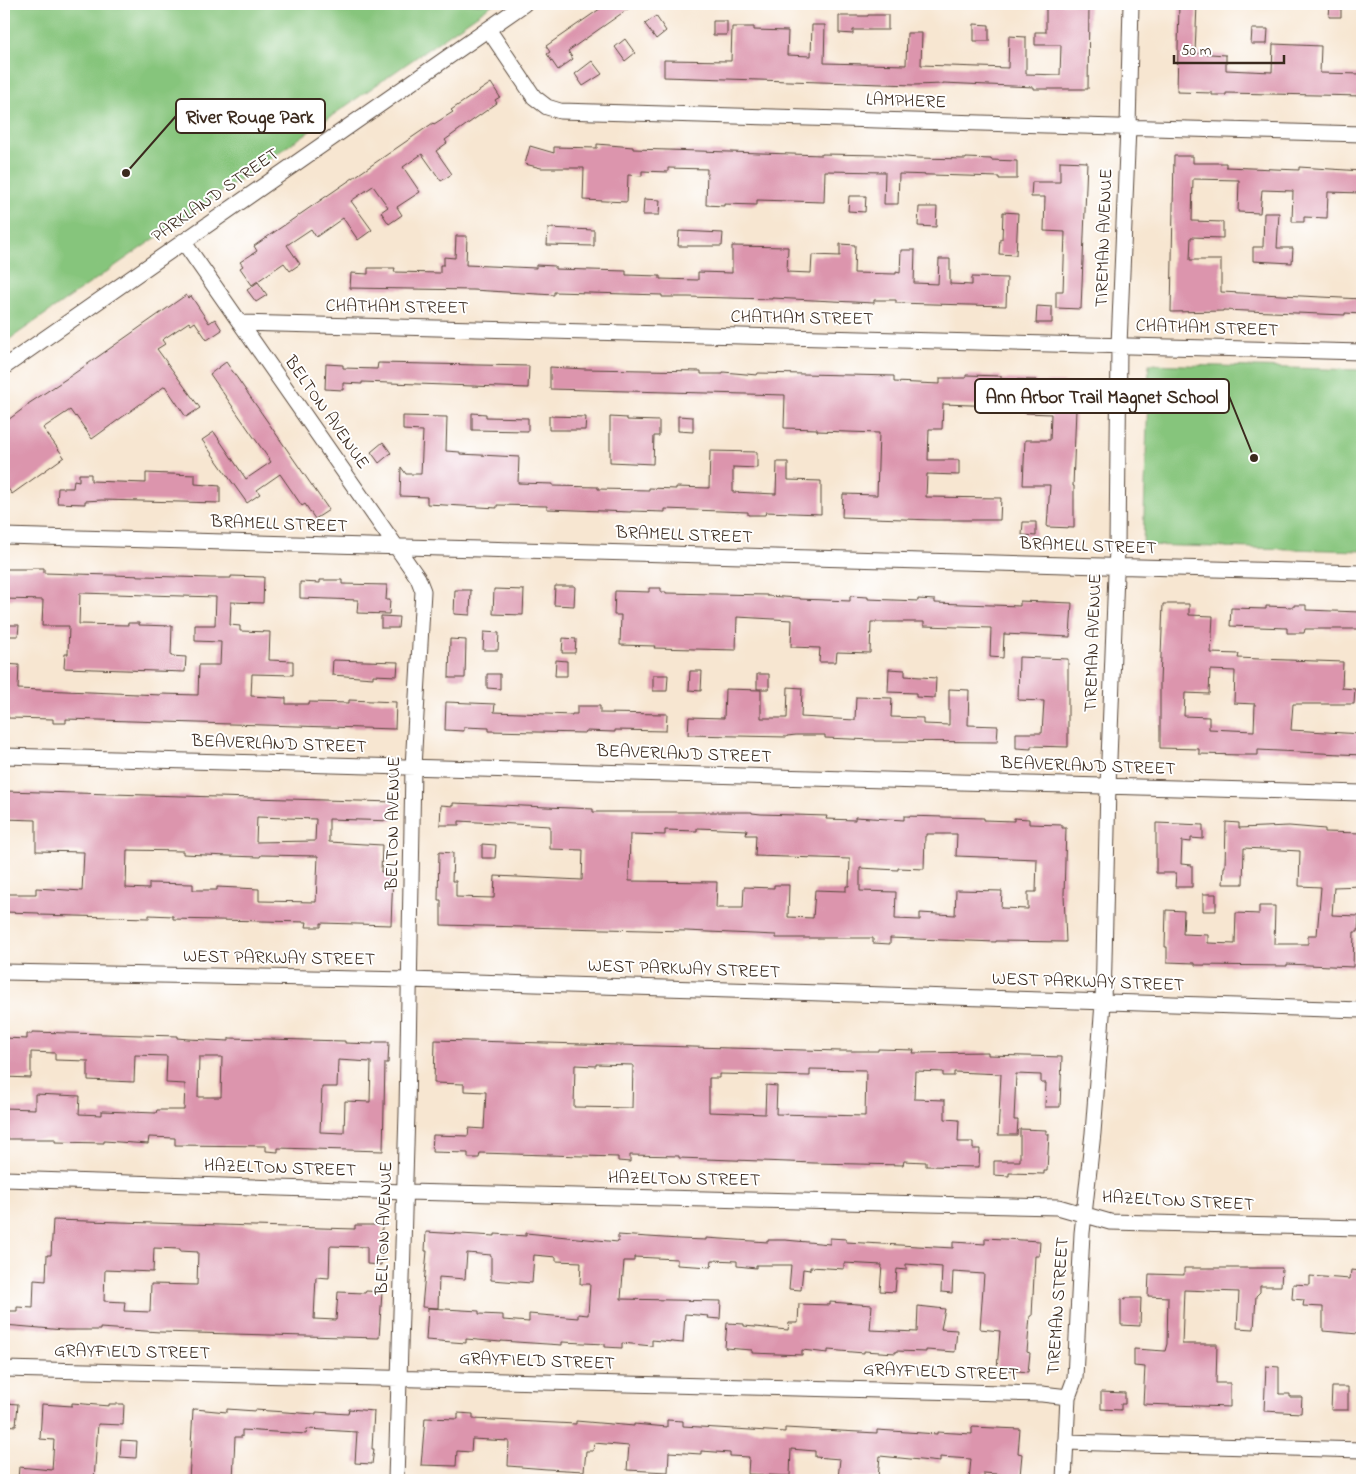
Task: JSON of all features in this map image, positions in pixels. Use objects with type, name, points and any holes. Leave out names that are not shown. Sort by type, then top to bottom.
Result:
[{"type":"street","name":"PARKLAND STREET","points":[[4,366],[524,4]]},
{"type":"street","name":"TIREMAN AVENUE","points":[[1093,1133],[1104,1003],[1108,786],[1116,566],[1120,345],[1128,127],[1130,4]]},
{"type":"street","name":"LAMPHERE","points":[[488,29],[534,97],[547,107],[560,111],[1362,134]]},
{"type":"street","name":"BELTON AVENUE","points":[[183,241],[418,578],[423,591],[414,767],[405,1192],[396,1480]]},
{"type":"street","name":"CHATHAM STREET","points":[[241,323],[1362,352]]},
{"type":"street","name":"BRAMELL STREET","points":[[4,536],[1362,573]]},
{"type":"street","name":"BEAVERLAND STREET","points":[[4,756],[1362,793]]},
{"type":"street","name":"WEST PARKWAY STREET","points":[[4,972],[409,980],[1362,1010]]},
{"type":"street","name":"TIREMAN STREET","points":[[1064,1480],[1068,1397],[1075,1378],[1083,1215],[1093,1133]]},
{"type":"street","name":"HAZELTON STREET","points":[[4,1179],[405,1192],[1058,1207],[1110,1222],[1362,1228]]},
{"type":"street","name":"GRAYFIELD STREET","points":[[4,1369],[398,1377],[1042,1394],[1068,1397]]},
{"type":"street","points":[[1065,1442],[1362,1450]]},
{"type":"green space","points":[[4,4],[493,4],[4,343]]},
{"type":"green space","points":[[1149,364],[1362,370],[1362,551],[1143,545]]},
{"type":"building","points":[[607,4],[635,4],[568,51],[573,59],[558,70],[547,54],[550,52],[546,46]]},
{"type":"building","points":[[1046,4],[1089,4],[1088,89],[1034,89],[1034,87],[943,83],[914,85],[664,77],[664,60],[731,61],[732,27],[754,27],[754,30],[788,31],[787,55],[811,56],[812,25],[825,25],[824,63],[906,65],[907,33],[922,33],[921,65],[1008,68],[1009,36],[1026,37],[1026,74],[1060,75],[1061,45],[1035,45],[1035,32],[1046,32]]},
{"type":"building","points":[[1179,4],[1197,4],[1195,53],[1226,55],[1226,70],[1272,72],[1273,44],[1321,46],[1320,73],[1362,74],[1362,96],[1226,93],[1226,95],[1212,95],[1212,93],[1177,92]]},
{"type":"building","points":[[1330,4],[1341,4],[1341,17],[1329,17]]},
{"type":"building","points":[[888,15],[888,30],[853,30],[853,34],[839,33],[839,16]]},
{"type":"building","points":[[656,16],[666,31],[656,39],[645,24]]},
{"type":"building","points":[[713,21],[727,21],[727,35],[713,35]]},
{"type":"building","points":[[974,24],[989,25],[989,41],[974,41]]},
{"type":"building","points":[[1252,29],[1268,29],[1267,44],[1251,44]]},
{"type":"building","points":[[625,39],[635,53],[625,61],[615,47]]},
{"type":"building","points":[[592,61],[602,74],[583,86],[575,74]]},
{"type":"building","points":[[491,83],[500,97],[495,100],[497,103],[445,140],[447,143],[436,151],[452,174],[441,181],[422,154],[403,167],[420,192],[397,207],[402,215],[389,224],[381,212],[388,207],[373,186],[351,201],[372,230],[358,240],[343,218],[316,237],[311,229],[287,245],[300,264],[290,271],[284,263],[252,285],[240,268],[243,266],[240,262],[257,251],[254,246],[433,123],[453,112],[451,110]]},
{"type":"building","points":[[597,144],[633,147],[633,149],[883,155],[1017,161],[1017,179],[899,174],[898,204],[884,204],[885,172],[825,171],[824,202],[757,200],[757,205],[724,204],[724,206],[706,205],[707,169],[668,168],[668,172],[642,171],[642,176],[628,175],[627,202],[583,200],[584,168],[541,168],[525,164],[530,146],[554,153],[554,147],[597,148]]},
{"type":"building","points":[[1174,156],[1193,156],[1193,163],[1226,163],[1226,167],[1299,170],[1299,167],[1362,171],[1362,193],[1328,192],[1327,218],[1304,217],[1304,222],[1292,222],[1293,191],[1262,190],[1260,213],[1238,212],[1239,180],[1193,179],[1192,221],[1223,222],[1223,238],[1191,237],[1190,260],[1221,260],[1221,292],[1362,299],[1362,314],[1223,310],[1171,312]]},
{"type":"building","points":[[1060,161],[1087,162],[1081,309],[1056,308],[1056,291],[1063,291],[1065,232],[1044,231],[1045,197],[1031,197],[1032,182],[1060,182]]},
{"type":"building","points":[[849,196],[866,196],[865,212],[848,211]]},
{"type":"building","points":[[644,199],[660,200],[659,215],[643,215]]},
{"type":"building","points":[[919,207],[937,207],[936,227],[918,226]]},
{"type":"building","points":[[1003,212],[1018,213],[1016,255],[999,254],[1000,239],[1002,239]]},
{"type":"building","points":[[1264,213],[1279,213],[1277,248],[1293,248],[1292,263],[1253,261],[1253,247],[1263,247]]},
{"type":"building","points":[[548,228],[594,230],[594,246],[547,245]]},
{"type":"building","points":[[679,231],[723,233],[722,246],[678,246]]},
{"type":"building","points":[[456,236],[467,236],[466,265],[536,268],[536,265],[555,266],[555,269],[626,271],[626,275],[660,276],[660,279],[698,280],[698,272],[732,273],[732,246],[788,247],[787,272],[811,273],[812,255],[840,256],[840,244],[855,245],[854,273],[900,273],[901,250],[915,250],[914,283],[938,284],[939,259],[950,259],[950,284],[972,285],[972,277],[1007,278],[1006,306],[896,303],[896,300],[874,300],[874,303],[772,298],[662,297],[662,295],[554,292],[554,295],[473,290],[350,288],[351,273],[368,274],[368,268],[395,268],[394,272],[440,273],[440,265],[444,265],[444,257],[455,258]]},
{"type":"building","points":[[258,282],[267,295],[256,302],[247,290]]},
{"type":"building","points":[[186,295],[188,298],[191,296],[209,323],[215,319],[222,330],[207,340],[195,322],[191,325],[189,322],[162,340],[165,344],[157,349],[200,408],[186,417],[165,386],[92,439],[70,410],[43,428],[64,457],[12,494],[4,483],[4,423],[28,404]]},
{"type":"building","points":[[1037,306],[1052,307],[1052,323],[1036,323]]},
{"type":"building","points":[[226,362],[329,510],[315,519],[305,504],[302,506],[280,474],[257,490],[260,494],[247,503],[202,440],[214,432],[246,479],[271,462],[210,374]]},
{"type":"building","points":[[378,363],[529,366],[528,388],[362,382],[362,384],[343,383],[343,390],[325,389],[326,364],[343,365],[343,368],[377,369]]},
{"type":"building","points":[[550,367],[701,371],[701,374],[723,374],[723,372],[757,375],[758,373],[894,376],[894,382],[940,384],[940,378],[966,378],[966,375],[1001,376],[1001,379],[1036,380],[1036,382],[1077,383],[1073,486],[1074,528],[1047,527],[1050,485],[1023,485],[1025,440],[1050,440],[1051,414],[1026,413],[1026,407],[943,404],[942,429],[929,429],[928,460],[959,460],[959,475],[927,474],[926,497],[1001,498],[1000,520],[842,517],[843,494],[877,495],[879,433],[784,428],[785,395],[550,389]]},
{"type":"building","points":[[472,413],[486,414],[486,417],[528,418],[528,431],[472,430]]},
{"type":"building","points":[[403,416],[447,417],[446,451],[460,452],[460,454],[519,457],[518,483],[598,487],[598,489],[709,488],[710,451],[757,452],[757,468],[733,467],[733,492],[776,494],[777,462],[788,462],[788,480],[821,481],[821,514],[766,512],[765,515],[748,515],[748,512],[665,509],[665,512],[631,512],[547,509],[547,506],[497,505],[497,508],[427,504],[427,497],[400,496],[401,467],[406,474],[421,474],[423,431],[403,430]]},
{"type":"building","points":[[549,416],[586,417],[585,430],[549,430]]},
{"type":"building","points":[[678,416],[693,417],[693,432],[678,431]]},
{"type":"building","points":[[610,417],[627,418],[627,420],[659,421],[659,436],[654,436],[653,464],[610,462]]},
{"type":"building","points":[[383,442],[391,453],[379,463],[371,452]]},
{"type":"building","points":[[146,473],[195,475],[195,484],[220,486],[220,503],[102,500],[85,501],[85,504],[57,503],[58,488],[73,488],[74,480],[79,481],[79,474],[91,474],[91,481],[146,483]]},
{"type":"building","points":[[1023,522],[1036,522],[1036,536],[1022,535]]},
{"type":"building","points":[[44,568],[44,573],[211,578],[231,578],[231,576],[264,577],[263,603],[231,602],[230,625],[240,626],[240,631],[270,632],[269,660],[293,661],[293,675],[252,674],[251,696],[286,698],[286,704],[309,704],[309,702],[349,703],[349,700],[396,702],[395,729],[66,719],[66,723],[53,723],[53,719],[8,718],[8,715],[4,715],[4,664],[19,665],[18,689],[161,695],[198,695],[199,665],[220,665],[221,642],[195,641],[195,625],[215,625],[216,597],[80,593],[79,624],[128,625],[128,623],[139,623],[139,625],[172,626],[171,656],[186,657],[185,672],[64,668],[65,654],[68,654],[69,626],[42,626],[43,600],[4,599],[5,569]]},
{"type":"building","points":[[320,580],[342,580],[342,584],[387,585],[386,600],[390,600],[389,614],[357,613],[358,600],[300,598],[300,582],[320,583]]},
{"type":"building","points":[[555,586],[575,586],[574,606],[554,605]]},
{"type":"building","points":[[649,588],[661,588],[661,592],[666,593],[767,595],[800,599],[850,601],[850,596],[868,597],[868,599],[935,600],[935,603],[1020,606],[1020,601],[1072,603],[1070,637],[1004,634],[1003,658],[990,657],[991,628],[924,626],[924,622],[871,622],[870,653],[837,652],[836,662],[819,662],[820,648],[791,647],[792,620],[737,617],[736,650],[654,648],[655,646],[620,645],[621,615],[614,615],[615,591],[649,592]]},
{"type":"building","points":[[494,589],[524,590],[523,615],[493,614]]},
{"type":"building","points":[[455,590],[471,590],[470,615],[454,614]]},
{"type":"building","points":[[1163,604],[1189,604],[1189,615],[1213,616],[1211,653],[1239,654],[1238,658],[1343,662],[1342,688],[1355,689],[1354,704],[1293,704],[1291,730],[1362,734],[1362,755],[1258,750],[1258,755],[1199,754],[1199,749],[1160,748]],"holes":[[[1210,670],[1235,671],[1234,703],[1255,704],[1254,731],[1209,729],[1209,717],[1184,716],[1185,693],[1209,694]]]},
{"type":"building","points":[[1294,605],[1306,605],[1306,610],[1360,612],[1359,629],[1305,629],[1304,633],[1287,633],[1287,628],[1230,626],[1231,608],[1266,609],[1266,606],[1294,607]]},
{"type":"building","points":[[381,616],[399,617],[398,628],[381,628]]},
{"type":"building","points":[[4,625],[19,625],[18,636],[4,636]]},
{"type":"building","points":[[484,632],[499,633],[498,650],[483,650]]},
{"type":"building","points":[[563,638],[576,639],[575,653],[562,653]]},
{"type":"building","points":[[450,639],[466,640],[465,678],[449,678]]},
{"type":"building","points":[[1019,657],[1068,659],[1068,747],[1031,746],[1031,749],[1016,748],[1016,733],[1042,733],[1044,701],[1018,700]]},
{"type":"building","points":[[333,660],[398,662],[397,676],[373,675],[373,678],[332,675]]},
{"type":"building","points":[[556,660],[567,661],[567,676],[555,676]]},
{"type":"building","points":[[889,669],[905,670],[905,676],[936,678],[935,698],[916,697],[916,693],[888,692]]},
{"type":"building","points":[[690,671],[702,671],[701,691],[689,690]]},
{"type":"building","points":[[487,674],[500,674],[500,689],[487,688]]},
{"type":"building","points":[[757,674],[769,674],[769,689],[757,689]]},
{"type":"building","points":[[653,675],[668,675],[667,691],[653,691]]},
{"type":"building","points":[[788,687],[802,688],[801,717],[855,720],[856,697],[892,698],[891,717],[923,718],[923,724],[949,725],[949,689],[969,690],[968,725],[998,726],[997,742],[874,741],[825,738],[825,735],[796,735],[787,737],[688,735],[689,717],[724,718],[725,689],[761,690],[761,718],[787,718]]},
{"type":"building","points":[[446,702],[495,704],[494,712],[572,715],[577,714],[577,706],[600,706],[600,713],[667,714],[666,731],[615,730],[615,732],[586,731],[585,733],[489,731],[489,728],[464,727],[464,731],[445,730]]},
{"type":"building","points":[[5,791],[394,802],[393,821],[329,819],[329,842],[382,845],[381,872],[393,873],[391,925],[321,923],[321,927],[306,927],[307,922],[173,919],[173,916],[149,915],[149,918],[39,915],[39,913],[4,912],[4,894],[36,894],[36,888],[82,891],[84,852],[36,851],[36,820],[4,819]],"holes":[[[257,817],[316,819],[315,841],[256,842]],[[127,850],[183,851],[183,854],[228,856],[318,856],[316,902],[259,901],[259,889],[217,887],[217,890],[193,890],[193,884],[149,883],[149,889],[126,888]]]},
{"type":"building","points":[[453,803],[593,809],[593,812],[752,812],[761,814],[827,816],[826,819],[855,820],[855,817],[904,820],[904,816],[984,818],[984,820],[1014,821],[1014,818],[1029,819],[1029,824],[1062,825],[1062,828],[1066,828],[1064,894],[1066,942],[996,942],[890,938],[890,944],[873,943],[873,938],[776,938],[776,935],[686,931],[441,925],[441,900],[438,900],[439,852],[453,853],[452,881],[456,881],[456,897],[494,898],[495,876],[582,880],[583,850],[550,849],[550,826],[459,821],[459,825],[440,825],[441,805],[453,806]],"holes":[[[697,828],[747,830],[746,835],[756,835],[755,856],[850,859],[849,886],[846,886],[846,891],[815,890],[813,918],[788,917],[789,885],[774,885],[774,888],[744,887],[743,908],[716,908],[717,882],[629,881],[630,834],[665,835],[665,830],[697,831]],[[927,834],[957,834],[956,856],[1037,859],[1036,892],[1028,892],[1028,909],[1001,908],[1002,891],[956,890],[955,915],[920,913],[920,920],[895,919],[896,892],[860,891],[860,868],[924,869],[925,836]]]},
{"type":"building","points":[[1226,822],[1239,823],[1239,828],[1289,826],[1325,829],[1325,832],[1362,833],[1362,886],[1334,887],[1332,915],[1359,916],[1358,932],[1354,932],[1353,967],[1287,964],[1287,966],[1195,965],[1195,963],[1167,962],[1167,947],[1165,947],[1166,910],[1184,911],[1183,934],[1208,935],[1208,943],[1235,944],[1236,913],[1259,914],[1259,906],[1275,906],[1274,944],[1308,944],[1308,935],[1317,935],[1321,887],[1299,886],[1300,851],[1244,848],[1243,884],[1223,884]]},
{"type":"building","points":[[1156,823],[1203,825],[1203,839],[1191,838],[1191,842],[1182,841],[1181,864],[1192,865],[1192,887],[1175,887],[1176,873],[1156,873]]},
{"type":"building","points":[[482,844],[496,845],[495,858],[482,858]]},
{"type":"building","points":[[1203,894],[1216,894],[1216,911],[1203,911]]},
{"type":"building","points":[[32,1032],[177,1036],[177,1038],[229,1041],[229,1038],[345,1041],[345,1043],[373,1044],[373,1042],[389,1042],[388,1063],[385,1063],[383,1151],[278,1148],[278,1152],[266,1151],[266,1146],[175,1145],[175,1138],[149,1137],[148,1144],[104,1141],[104,1143],[55,1142],[55,1139],[4,1139],[4,1108],[35,1109],[35,1094],[80,1096],[79,1114],[102,1115],[102,1111],[156,1113],[157,1110],[184,1110],[185,1084],[166,1083],[167,1056],[135,1055],[134,1082],[88,1080],[88,1061],[55,1060],[55,1053],[31,1052],[31,1078],[4,1077],[4,1038],[27,1039],[27,1034],[32,1034]],"holes":[[[199,1057],[222,1057],[221,1097],[198,1097]],[[338,1060],[371,1062],[370,1102],[345,1101],[344,1133],[320,1132],[322,1087],[337,1087]]]},
{"type":"building","points":[[435,1040],[840,1051],[878,1051],[878,1049],[914,1050],[913,1053],[988,1052],[988,1055],[1062,1057],[1060,1107],[1045,1107],[1046,1083],[1041,1083],[1041,1075],[1016,1074],[1014,1120],[1018,1120],[1017,1135],[998,1135],[1001,1074],[954,1072],[954,1076],[943,1076],[943,1072],[915,1071],[914,1099],[945,1100],[945,1119],[959,1120],[958,1142],[973,1142],[973,1149],[980,1149],[979,1167],[926,1166],[926,1162],[904,1161],[903,1165],[630,1155],[630,1162],[618,1161],[618,1157],[480,1153],[479,1158],[468,1158],[468,1153],[432,1152],[433,1135],[468,1136],[469,1128],[484,1129],[486,1092],[464,1091],[464,1084],[434,1083]],"holes":[[[596,1064],[633,1065],[632,1108],[574,1107],[575,1065],[596,1066]],[[810,1069],[866,1070],[865,1116],[776,1114],[777,1086],[766,1085],[765,1114],[709,1112],[709,1078],[719,1078],[719,1074],[810,1076]]]},
{"type":"building","points":[[1020,1129],[1046,1130],[1046,1134],[1049,1134],[1047,1171],[1044,1171],[1044,1174],[1009,1173],[1009,1176],[994,1175],[994,1161],[1020,1161]]},
{"type":"building","points":[[53,1220],[355,1229],[355,1225],[382,1225],[381,1265],[367,1264],[367,1247],[330,1246],[329,1278],[316,1277],[314,1319],[336,1320],[338,1292],[382,1292],[379,1338],[160,1332],[100,1328],[100,1330],[64,1330],[4,1325],[4,1311],[17,1311],[17,1307],[33,1308],[34,1280],[46,1281],[47,1255],[51,1255]],"holes":[[[154,1248],[180,1249],[180,1251],[198,1252],[197,1285],[151,1284],[150,1312],[124,1311],[125,1302],[104,1301],[105,1270],[153,1272]]]},
{"type":"building","points":[[426,1232],[495,1236],[495,1234],[526,1236],[526,1233],[618,1242],[618,1235],[768,1242],[768,1240],[785,1240],[830,1244],[830,1238],[846,1239],[846,1242],[953,1248],[953,1242],[985,1244],[985,1238],[1040,1241],[1039,1256],[1035,1256],[1032,1316],[1030,1316],[1027,1352],[1030,1353],[1028,1372],[997,1369],[1000,1331],[980,1329],[984,1274],[953,1272],[952,1293],[941,1292],[942,1267],[906,1264],[906,1270],[897,1269],[895,1292],[880,1291],[882,1265],[844,1263],[844,1269],[810,1267],[810,1270],[803,1269],[801,1290],[789,1289],[791,1265],[756,1265],[756,1268],[737,1266],[737,1261],[712,1260],[711,1267],[677,1265],[677,1259],[634,1257],[634,1261],[624,1261],[621,1299],[721,1301],[720,1319],[685,1314],[683,1343],[652,1340],[652,1346],[622,1343],[622,1348],[605,1347],[605,1344],[562,1342],[562,1345],[466,1339],[466,1343],[426,1340],[428,1308],[479,1311],[479,1314],[503,1315],[503,1320],[529,1322],[529,1314],[578,1318],[578,1314],[588,1315],[590,1284],[580,1284],[581,1262],[556,1261],[556,1257],[534,1255],[532,1283],[491,1280],[491,1255],[467,1253],[465,1279],[439,1277],[438,1308],[422,1307],[427,1251],[425,1251]]},
{"type":"building","points":[[1184,1268],[1282,1268],[1281,1286],[1260,1286],[1260,1292],[1256,1296],[1254,1329],[1237,1328],[1239,1292],[1184,1290],[1182,1344],[1217,1344],[1216,1383],[1230,1383],[1230,1407],[1143,1404],[1145,1367],[1134,1366],[1134,1349],[1165,1351],[1167,1344],[1168,1297],[1148,1296],[1149,1274],[1184,1275]]},
{"type":"building","points":[[1351,1270],[1362,1271],[1362,1299],[1359,1299],[1358,1334],[1323,1331],[1323,1307],[1303,1306],[1304,1300],[1292,1299],[1293,1284],[1310,1285],[1310,1276],[1350,1279]]},
{"type":"building","points":[[1125,1298],[1141,1298],[1140,1326],[1121,1325],[1121,1299],[1125,1300]]},
{"type":"building","points":[[830,1302],[872,1305],[870,1330],[917,1332],[918,1306],[945,1309],[941,1329],[957,1330],[955,1352],[926,1350],[926,1352],[896,1351],[896,1353],[864,1351],[864,1353],[828,1350],[828,1353],[802,1350],[802,1355],[752,1353],[752,1350],[725,1348],[727,1323],[788,1330],[789,1323],[798,1323],[799,1304],[830,1305]]},
{"type":"building","points":[[1266,1366],[1279,1367],[1279,1394],[1290,1394],[1290,1397],[1302,1397],[1301,1413],[1264,1411]]},
{"type":"building","points":[[1332,1387],[1348,1387],[1348,1410],[1331,1410]]},
{"type":"building","points":[[1101,1392],[1125,1393],[1125,1404],[1121,1404],[1121,1410],[1101,1409]]},
{"type":"building","points":[[4,1403],[18,1404],[16,1426],[4,1425]]},
{"type":"building","points":[[72,1403],[109,1406],[109,1404],[124,1404],[123,1425],[98,1424],[94,1480],[18,1480],[19,1467],[52,1470],[54,1440],[40,1439],[42,1404],[72,1406]]},
{"type":"building","points":[[227,1409],[316,1414],[316,1412],[348,1414],[349,1409],[374,1411],[372,1464],[355,1463],[357,1432],[307,1429],[306,1434],[242,1430],[242,1437],[235,1437],[233,1480],[189,1480],[193,1410],[227,1412]]},
{"type":"building","points":[[458,1413],[473,1414],[473,1419],[576,1424],[576,1421],[634,1426],[634,1424],[667,1427],[667,1420],[683,1421],[683,1426],[785,1432],[785,1428],[877,1433],[877,1430],[972,1434],[972,1427],[1020,1429],[1018,1453],[1022,1454],[1020,1476],[984,1473],[984,1480],[969,1480],[971,1459],[940,1457],[940,1462],[880,1456],[878,1478],[838,1478],[840,1459],[815,1457],[815,1451],[791,1449],[790,1476],[748,1474],[749,1457],[730,1456],[730,1453],[701,1451],[701,1454],[669,1452],[668,1472],[627,1470],[629,1446],[594,1443],[593,1451],[586,1451],[584,1471],[547,1469],[508,1466],[509,1441],[472,1439],[471,1452],[457,1451],[456,1466],[421,1465],[425,1418],[458,1419]]},
{"type":"building","points":[[121,1440],[137,1441],[136,1458],[120,1457]]},
{"type":"place","name":"River Rouge Park","points":[[126,173]]},
{"type":"place","name":"Ann Arbor Trail Magnet School","points":[[1254,458]]}]
